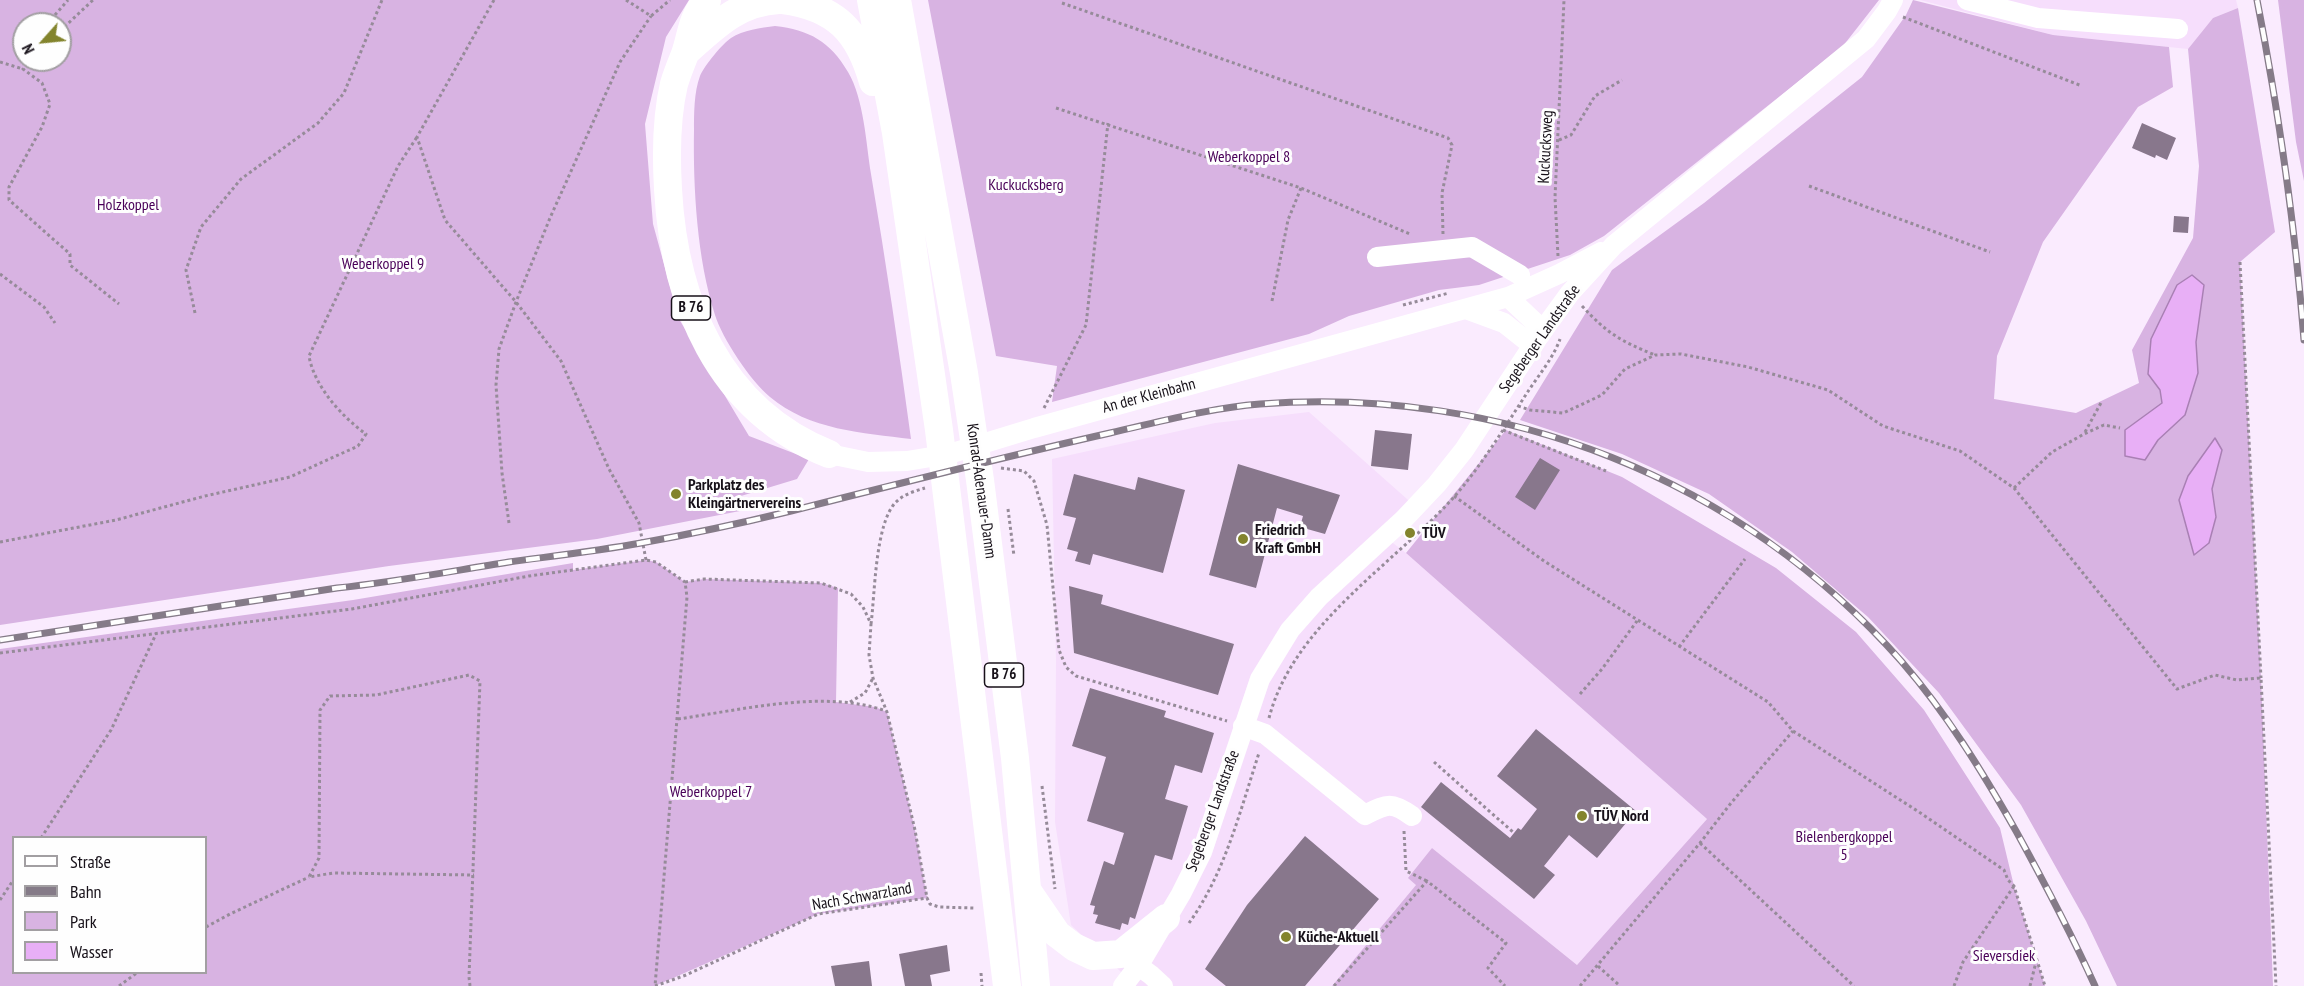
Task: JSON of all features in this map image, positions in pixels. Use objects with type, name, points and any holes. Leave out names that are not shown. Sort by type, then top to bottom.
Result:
[{"type":"highway","name":"B 76","points":[[706,0],[693,21],[671,102],[667,165],[672,233],[687,299],[712,354],[745,399],[779,429],[796,440],[828,454]]},
{"type":"highway","name":"B 76","points":[[686,52],[731,14],[747,6],[781,0],[810,5],[840,20],[861,47],[875,92],[896,133]]},
{"type":"highway","name":"Konrad-Adenauer-Damm","points":[[871,0],[896,133],[939,430],[939,487],[1005,980]]},
{"type":"highway","name":"Konrad-Adenauer-Damm","points":[[897,0],[972,422],[990,474],[1036,986]]},
{"type":"highway","points":[[1028,892],[1057,934],[1074,947],[1093,956],[1130,960],[1166,918]]},
{"type":"street","points":[[1966,0],[2038,18],[2178,29]]},
{"type":"street","name":"Segeberger Landstraße","points":[[1166,918],[1202,852],[1260,679],[1290,630],[1318,597],[1404,519],[1437,484],[1464,450],[1570,293],[1614,245],[1866,39],[1890,6]]},
{"type":"street","name":"An der Kleinbahn","points":[[828,454],[868,462],[907,461],[949,454],[1034,428],[1508,297],[1559,274],[1614,245]]},
{"type":"street","points":[[1377,256],[1472,247],[1520,275]]},
{"type":"street","points":[[1508,297],[1538,338]]},
{"type":"street","points":[[1466,309],[1538,338]]},
{"type":"street","points":[[1243,726],[1265,734],[1365,815],[1385,805],[1397,805],[1408,824]]},
{"type":"street","points":[[1123,986],[1130,960],[1163,986]]},
{"type":"path","points":[[58,12],[68,0]]},
{"type":"path","points":[[72,20],[93,0]]},
{"type":"path","points":[[195,313],[186,270],[201,227],[241,178],[318,123],[344,93],[382,0]]},
{"type":"path","points":[[0,542],[116,520],[205,496],[290,477],[358,446],[366,434],[345,419],[311,370],[309,356],[398,166],[417,137],[494,0]]},
{"type":"path","points":[[626,0],[651,16]]},
{"type":"path","points":[[509,523],[502,473],[496,385],[499,349],[516,302],[620,62],[651,16],[670,0]]},
{"type":"path","name":"Kuckucksweg","points":[[1559,274],[1555,197],[1564,0]]},
{"type":"path","points":[[1062,3],[1448,138],[1452,145],[1442,193],[1443,249]]},
{"type":"path","points":[[1890,6],[2082,86]]},
{"type":"path","points":[[27,72],[42,83],[50,104],[42,127],[9,187],[9,200],[70,254],[70,265],[119,304]]},
{"type":"path","points":[[1559,140],[1571,135],[1595,96],[1622,80]]},
{"type":"path","points":[[1056,108],[1108,123],[1301,188],[1410,235]]},
{"type":"path","points":[[1034,428],[1086,325],[1108,123]]},
{"type":"path","points":[[417,137],[445,220],[516,302],[561,361],[609,469],[639,523],[646,560]]},
{"type":"path","points":[[1809,186],[1990,252]]},
{"type":"path","points":[[1272,301],[1288,220],[1301,188]]},
{"type":"path","points":[[2240,262],[2276,986]]},
{"type":"path","points":[[0,274],[44,307],[55,323]]},
{"type":"path","points":[[1570,293],[1604,330],[1632,346],[1655,355]]},
{"type":"path","points":[[1518,406],[1530,410],[1563,413],[1602,395],[1625,369],[1655,355],[1681,354],[1737,365],[1828,390],[1883,426],[1960,451],[2014,488],[2177,689],[2215,675],[2237,680],[2261,678]]},
{"type":"path","points":[[2084,434],[2102,401]]},
{"type":"path","points":[[2014,488],[2052,452],[2104,425],[2120,428]]},
{"type":"path","points":[[1503,430],[1606,471]]},
{"type":"path","points":[[990,474],[1024,471],[1035,481],[1047,525],[1059,650],[1066,667],[1076,676],[1243,726]]},
{"type":"path","points":[[927,898],[915,830],[887,712],[873,678],[869,655],[882,532],[888,513],[897,501],[909,493],[939,487]]},
{"type":"path","points":[[1454,496],[1544,561],[1768,702],[1793,731],[2004,870],[2008,880],[2014,886],[2045,986]]},
{"type":"path","points":[[1679,647],[1745,559]]},
{"type":"path","points":[[0,653],[352,609],[529,576],[646,560],[656,562],[685,582],[704,579],[821,583],[851,594],[863,607],[871,624]]},
{"type":"path","points":[[655,986],[678,719],[687,597],[685,582]]},
{"type":"path","points":[[1580,694],[1602,669],[1637,621]]},
{"type":"path","points":[[42,836],[111,730],[156,634]]},
{"type":"path","points":[[309,877],[319,858],[320,710],[330,696],[376,695],[469,675],[480,681],[470,986]]},
{"type":"path","points":[[848,703],[865,693],[873,678]]},
{"type":"path","points":[[678,719],[815,700],[875,707],[887,712]]},
{"type":"path","points":[[1580,986],[1731,803],[1787,741],[1793,731]]},
{"type":"path","points":[[1434,762],[1514,832]]},
{"type":"path","points":[[1408,824],[1406,871],[1427,880],[1506,943],[1488,968],[1505,986]]},
{"type":"path","points":[[1700,843],[1854,986]]},
{"type":"path","points":[[207,926],[309,877],[333,873],[474,875]]},
{"type":"path","points":[[1334,986],[1427,880]]},
{"type":"path","points":[[0,900],[12,882]]},
{"type":"path","points":[[1954,986],[1962,962],[2014,886]]},
{"type":"path","name":"Nach Schwarzland","points":[[655,986],[686,975],[818,914],[927,898],[930,904],[939,907],[976,908]]},
{"type":"path","points":[[2030,986],[2036,961]]},
{"type":"path","points":[[1598,966],[1620,986]]},
{"type":"path","points":[[119,986],[135,974]]},
{"type":"shaded area","points":[[1920,0],[2236,0],[2238,8],[2213,18],[2188,49],[2053,35]]},
{"type":"shaded area","points":[[1309,412],[1416,507],[1385,537],[1707,819],[1577,965],[1432,848],[1416,885],[1332,986],[1136,986],[1071,925],[1055,822],[1056,661],[1052,459],[1215,423]]},
{"type":"green space","points":[[0,0],[689,0],[666,37],[645,124],[653,224],[679,319],[749,436],[809,459],[797,479],[741,496],[745,510],[597,539],[389,566],[0,625]]},
{"type":"green space","name":"Weberkoppel 8","points":[[928,0],[1879,0],[1843,46],[1604,236],[1570,255],[1479,285],[1439,290],[1349,316],[1309,334],[1052,402],[1057,366],[996,356]]},
{"type":"green space","points":[[1913,0],[2053,35],[2169,47],[2173,87],[2138,107],[2043,242],[1997,356],[1994,399],[2076,413],[2139,383],[2132,350],[2193,238],[2199,166],[2188,49],[2213,18],[2238,8],[2275,232],[2240,262],[2261,678],[2273,986],[2117,986],[2086,921],[2021,805],[1939,693],[1868,617],[1792,552],[1709,494],[1622,454],[1520,420],[1612,270],[1704,203],[1862,77],[1906,15]]},
{"type":"green space","points":[[2278,0],[2304,0],[2304,181],[2296,142]]},
{"type":"green space","points":[[775,26],[808,34],[826,45],[841,61],[858,95],[864,122],[911,439],[837,428],[802,417],[785,408],[762,390],[746,371],[730,347],[715,315],[704,271],[695,199],[694,110],[697,89],[705,67],[728,41],[747,31]]},
{"type":"green space","name":"Bielenbergkoppel 5","points":[[1506,430],[1622,477],[1776,568],[1856,632],[1924,710],[2000,828],[2014,886],[2045,986],[1332,986],[1416,885],[1408,878],[1432,848],[1577,965],[1707,819],[1406,553]]},
{"type":"green space","name":"Weberkoppel 7","points":[[646,560],[656,562],[685,582],[704,579],[821,583],[838,588],[836,702],[875,707],[887,712],[915,830],[927,898],[818,914],[655,986],[0,986],[0,649],[353,600],[573,563],[573,570]]},
{"type":"water","points":[[2192,275],[2204,285],[2196,342],[2198,373],[2185,415],[2158,440],[2145,460],[2125,456],[2125,430],[2162,403],[2160,390],[2148,374],[2151,339],[2177,285]]},
{"type":"water","points":[[2215,438],[2222,450],[2212,489],[2216,517],[2209,543],[2194,555],[2179,500],[2188,476]]},
{"type":"building","points":[[2142,123],[2176,138],[2167,160],[2156,155],[2155,158],[2132,148]]},
{"type":"building","points":[[2174,216],[2189,217],[2188,233],[2173,232]]},
{"type":"building","points":[[1375,430],[1412,434],[1408,470],[1371,466]]},
{"type":"building","points":[[1540,458],[1560,470],[1535,510],[1515,497]]},
{"type":"building","name":"Friedrich Kraft GmbH","points":[[1238,464],[1340,495],[1325,534],[1300,527],[1303,516],[1277,508],[1256,588],[1209,575]]},
{"type":"building","points":[[1074,474],[1135,490],[1138,477],[1185,490],[1163,573],[1093,554],[1090,565],[1075,561],[1078,552],[1067,549],[1076,518],[1063,515]]},
{"type":"building","points":[[1069,586],[1103,595],[1101,604],[1234,644],[1218,695],[1074,653]]},
{"type":"building","points":[[1090,688],[1166,711],[1164,717],[1214,733],[1202,773],[1175,765],[1165,799],[1188,806],[1172,860],[1155,855],[1135,919],[1130,917],[1128,925],[1122,923],[1120,930],[1095,923],[1098,915],[1093,914],[1095,906],[1090,905],[1104,861],[1114,865],[1124,833],[1087,821],[1106,757],[1072,746]]},
{"type":"building","name":"TÜV Nord","points":[[1536,729],[1636,811],[1597,858],[1569,835],[1544,866],[1555,875],[1534,899],[1421,807],[1441,782],[1510,838],[1518,828],[1521,830],[1537,809],[1497,776]]},
{"type":"building","name":"Küche-Aktuell","points":[[1305,836],[1379,899],[1305,986],[1226,986],[1205,969],[1247,905]]},
{"type":"building","points":[[947,945],[950,971],[930,975],[932,986],[905,986],[899,954]]},
{"type":"building","points":[[869,961],[872,986],[835,986],[831,966]]},
{"type":"railway","points":[[2257,0],[2285,170],[2304,340]]},
{"type":"railway","points":[[0,640],[660,540],[754,520],[1166,420],[1222,409],[1260,404],[1351,402],[1440,411],[1527,429],[1611,457],[1692,495],[1768,542],[1838,597],[1902,662],[1934,702],[1963,744],[2026,850],[2095,986]]},
{"type":"place","name":"Parkplatz des Kleingärtnervereins","points":[[676,494]]},
{"type":"place","name":"TÜV","points":[[1410,533]]},
{"type":"place","name":"Friedrich Kraft GmbH","points":[[1243,539]]},
{"type":"place","name":"TÜV Nord","points":[[1582,816]]},
{"type":"place","name":"Küche-Aktuell","points":[[1286,937]]},
{"type":"park label","name":"Kuckucksberg","points":[[1026,185]]},
{"type":"park label","name":"Holzkoppel","points":[[128,205]]},
{"type":"park label","name":"Weberkoppel 9","points":[[383,264]]},
{"type":"park label","name":"Sieversdiek","points":[[2004,956]]}]
